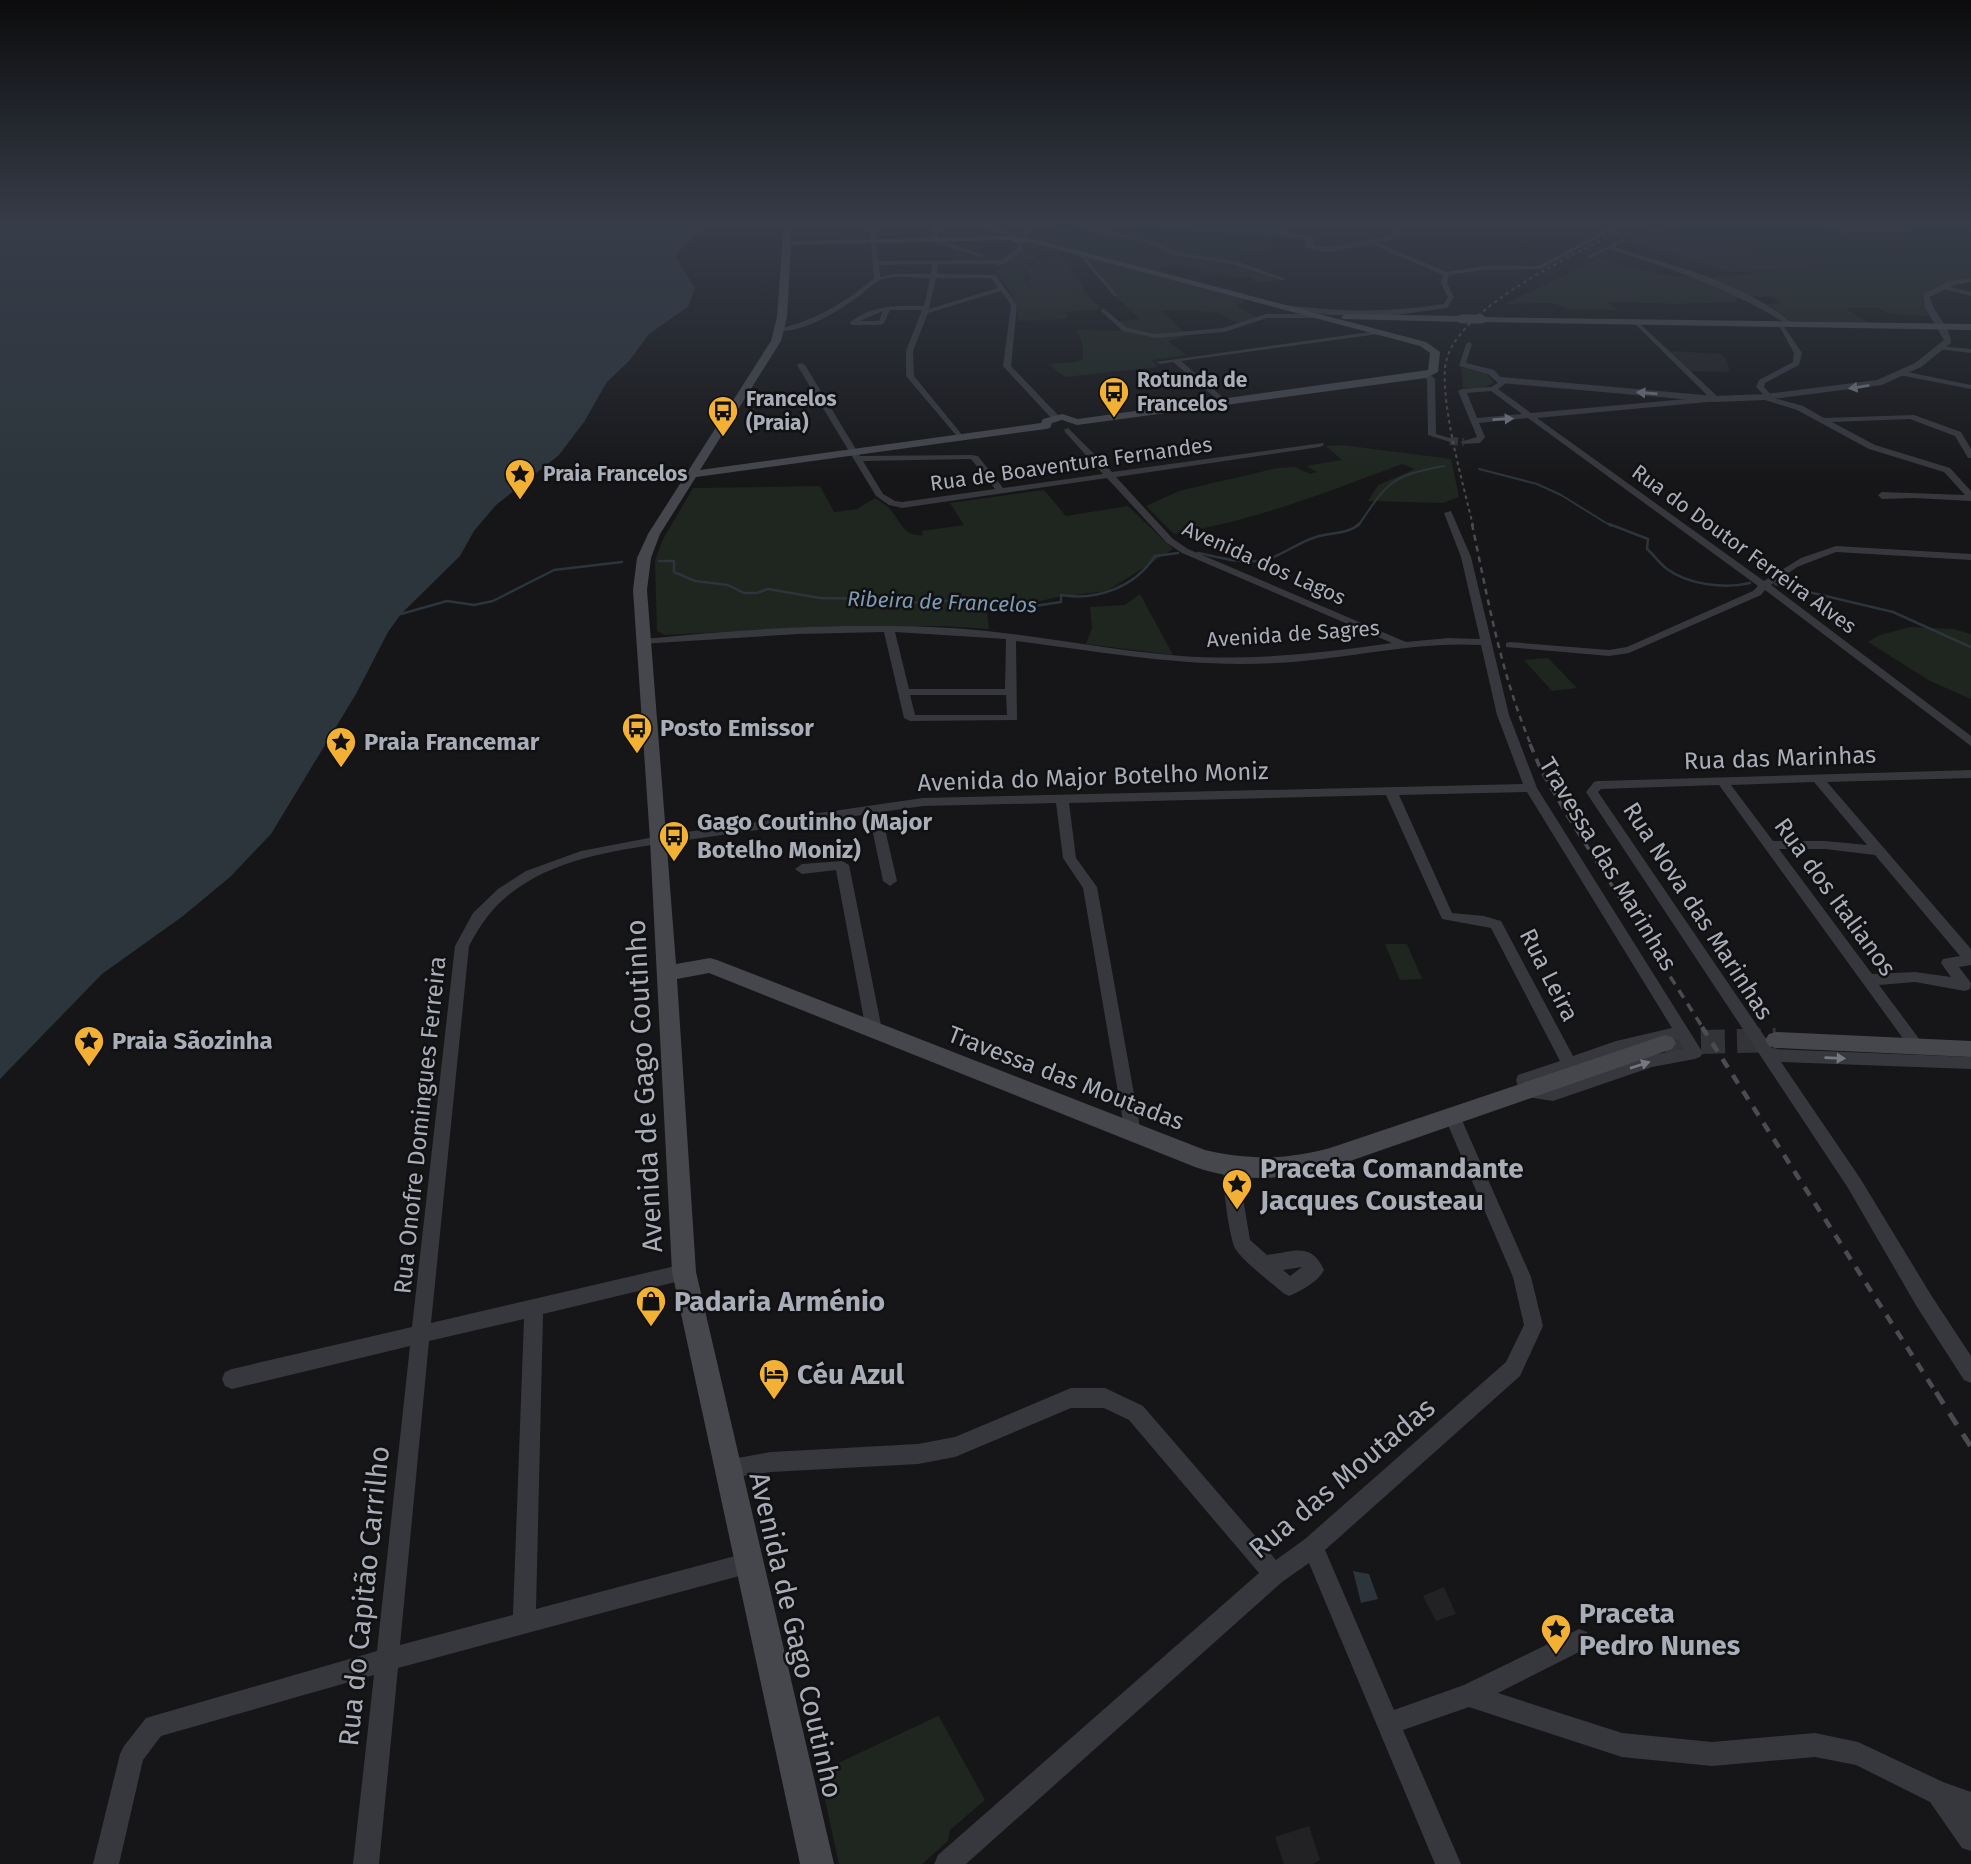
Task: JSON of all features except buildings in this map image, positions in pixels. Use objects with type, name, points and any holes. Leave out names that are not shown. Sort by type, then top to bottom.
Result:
[{"type":"main road","points":[[780,330],[782,311]]},
{"type":"main road","points":[[1297,311],[1342,320],[1481,319],[1971,327]]},
{"type":"main road","points":[[1046,426],[1046,421],[1056,418],[1077,422],[1433,372],[1433,348],[1377,333],[1342,320]]},
{"type":"main road","name":"Avenida de Gago Coutinho","points":[[780,330],[776,341],[646,549],[640,575],[659,840],[684,1272],[817,1864]]},
{"type":"main road","points":[[698,467],[724,469],[856,455],[1046,426],[1068,430],[1077,427],[1077,422]]},
{"type":"main road","name":"Travessa das Moutadas","points":[[667,972],[710,965],[1133,1133],[1203,1160],[1231,1167],[1262,1171],[1291,1169],[1453,1118]]},
{"type":"main road","points":[[1453,1118],[1674,1037]]},
{"type":"main road","points":[[1771,1048],[1971,1049]]},
{"type":"street","points":[[780,330],[802,326],[828,311]]},
{"type":"street","points":[[872,311],[852,323],[881,323],[886,311]]},
{"type":"street","points":[[925,311],[906,364],[910,376],[960,438]]},
{"type":"street","points":[[1013,311],[1007,366],[1056,418]]},
{"type":"street","points":[[1104,311],[1125,330],[1156,336],[1224,330],[1266,316],[1317,316]]},
{"type":"street","points":[[1314,311],[1411,311]]},
{"type":"street","points":[[1768,311],[1785,324],[1798,353],[1796,363],[1762,382],[1760,387],[1768,397],[1825,420],[1872,447],[1936,465],[1957,474],[1971,495]]},
{"type":"street","points":[[1474,421],[1714,399],[1768,397],[1879,383],[1902,373],[1948,341],[1944,327],[1931,311]]},
{"type":"street","points":[[1635,321],[1714,399]]},
{"type":"street","points":[[1160,362],[1377,333]]},
{"type":"street","points":[[1469,344],[1462,364],[1491,372],[1502,380],[1714,399]]},
{"type":"street","points":[[1940,348],[1971,351]]},
{"type":"street","points":[[1175,360],[1224,403]]},
{"type":"street","name":"Rua de Boaventura Fernandes","points":[[801,365],[880,496],[892,503],[914,505],[1320,445]]},
{"type":"street","points":[[1902,373],[1971,387]]},
{"type":"street","points":[[1426,375],[1431,379],[1433,394],[1431,432],[1433,437],[1450,441]]},
{"type":"street","points":[[1464,442],[1480,440],[1462,391],[1493,389],[1500,386],[1502,380]]},
{"type":"street","name":"Rua do Doutor Ferreira Alves","points":[[1493,389],[1762,586],[1771,589],[1971,742]]},
{"type":"street","points":[[1825,420],[1911,417],[1958,434],[1971,456]]},
{"type":"street","name":"Avenida dos Lagos","points":[[1068,430],[1170,541],[1185,551],[1405,645]]},
{"type":"street","points":[[856,455],[975,458],[1002,492]]},
{"type":"street","points":[[1882,495],[1971,495]]},
{"type":"street","name":"Travessa das Marinhas","points":[[1448,513],[1466,557],[1503,715],[1531,788],[1674,1037]]},
{"type":"street","points":[[1510,645],[1609,653],[1629,650],[1756,593],[1762,586],[1819,553],[1836,548],[1971,556]]},
{"type":"street","points":[[889,629],[910,718],[1013,718],[1011,636]]},
{"type":"street","name":"Avenida de Sagres","points":[[644,642],[889,629],[1011,636],[1118,653],[1216,662],[1337,654],[1405,645],[1484,642]]},
{"type":"street","points":[[904,692],[1011,692]]},
{"type":"street","name":"Rua das Marinhas","points":[[1592,792],[1598,785],[1971,774]]},
{"type":"street","points":[[1817,778],[1971,959]]},
{"type":"street","name":"Rua dos Italianos","points":[[1722,781],[1912,1040]]},
{"type":"street","name":"Avenida do Major Botelho Moniz","points":[[659,840],[923,802],[1531,788]]},
{"type":"street","name":"Rua Leira","points":[[1391,792],[1447,916],[1454,919],[1489,920],[1496,925],[1569,1064]]},
{"type":"street","name":"Rua Nova das Marinhas","points":[[1592,792],[1751,1033],[1771,1048],[1924,1301],[1971,1373]]},
{"type":"street","points":[[1062,799],[1070,858],[1090,887],[1133,1133]]},
{"type":"street","points":[[874,808],[890,881]]},
{"type":"street","name":"Rua Onofre Domingues Ferreira","points":[[421,1334],[459,964],[467,932],[489,904],[531,874],[581,855],[659,840]]},
{"type":"street","points":[[1769,845],[1825,845],[1878,851]]},
{"type":"street","points":[[802,869],[842,865],[874,1030]]},
{"type":"street","points":[[1867,979],[1915,977],[1965,985],[1948,963],[1971,959]]},
{"type":"street","points":[[1751,1033],[1971,1043]]},
{"type":"street","points":[[1674,1037],[1695,1053],[1652,1061],[1553,1094],[1527,1091],[1524,1080],[1616,1047],[1674,1037]]},
{"type":"street","points":[[1771,1048],[1971,1063]]},
{"type":"street","name":"Rua das Moutadas","points":[[947,1864],[1274,1574],[1313,1547],[1513,1369],[1534,1326],[1522,1277],[1453,1118]]},
{"type":"street","points":[[1231,1167],[1242,1244],[1265,1264]]},
{"type":"street","points":[[232,1379],[684,1272]]},
{"type":"street","points":[[523,1624],[534,1308]]},
{"type":"street","name":"Rua do Capitão Carrilho","points":[[366,1864],[421,1334]]},
{"type":"street","points":[[729,1468],[771,1462],[918,1454],[955,1447],[1071,1398],[1105,1398],[1136,1413],[1274,1574]]},
{"type":"street","points":[[1313,1547],[1448,1864]]},
{"type":"street","points":[[106,1864],[132,1755],[154,1726],[387,1660],[750,1563]]},
{"type":"street","points":[[1388,1724],[1469,1695],[1579,1640]]},
{"type":"street","points":[[1469,1695],[1622,1745],[1712,1754],[1815,1745],[1858,1754],[1940,1793],[1971,1804]]},
{"type":"street","points":[[1940,1793],[1971,1839]]},
{"type":"shaded area","points":[[0,311],[682,311],[649,334],[629,361],[607,382],[584,422],[559,455],[496,505],[474,531],[460,556],[401,614],[271,834],[230,877],[183,916],[102,974],[0,1079]]},
{"type":"shaded area","points":[[1017,311],[1081,311],[1065,312],[1068,317],[1065,319],[1018,321]]},
{"type":"shaded area","points":[[1162,311],[1185,333],[1183,337],[1168,341],[1186,355],[1152,360],[1158,367],[1065,377],[1048,364],[1083,359],[1083,346],[1077,330],[1121,331],[1115,322],[1138,319],[1133,312]]},
{"type":"shaded area","points":[[1189,311],[1246,311],[1258,318],[1237,323],[1217,312]]},
{"type":"shaded area","points":[[1776,311],[1850,311],[1869,323],[1791,321]]},
{"type":"shaded area","points":[[1884,311],[1927,311],[1929,316],[1891,314]]},
{"type":"shaded area","points":[[1668,351],[1721,354],[1726,358],[1730,372],[1688,371]]},
{"type":"shaded area","points":[[1461,367],[1486,373],[1494,382],[1483,388],[1463,388]]},
{"type":"shaded area","points":[[1341,445],[1451,459],[1459,497],[1443,503],[1368,501],[1378,485],[1415,469],[1402,464],[1261,514],[1174,534],[1146,506],[1179,491],[1277,468],[1295,467],[1310,474],[1317,472],[1306,466],[1342,460],[1326,446]]},
{"type":"shaded area","points":[[820,486],[834,512],[857,509],[875,498],[889,508],[907,531],[916,535],[923,535],[922,531],[964,525],[950,503],[1044,490],[1066,516],[1128,506],[1173,549],[1107,591],[1058,597],[1023,605],[986,604],[989,629],[943,626],[835,626],[665,635],[657,631],[655,561],[662,541],[693,488]]},
{"type":"shaded area","points":[[1140,594],[1173,655],[1086,644],[1092,628],[1090,607],[1125,605]]},
{"type":"shaded area","points":[[1910,627],[1953,629],[1971,634],[1971,699],[1930,681],[1868,642],[1880,635]]},
{"type":"shaded area","points":[[1548,658],[1577,688],[1552,691],[1524,660]]},
{"type":"shaded area","points":[[1385,944],[1407,944],[1422,979],[1400,980]]},
{"type":"shaded area","points":[[1353,1571],[1369,1574],[1378,1599],[1361,1603]]},
{"type":"shaded area","points":[[1444,1587],[1456,1614],[1436,1621],[1423,1596]]},
{"type":"shaded area","points":[[937,1713],[985,1800],[950,1830],[948,1841],[922,1864],[839,1864],[819,1772],[938,1716]]},
{"type":"shaded area","points":[[1309,1826],[1320,1860],[1313,1864],[1284,1864],[1275,1837]]},
{"type":"waterway","name":"Ribeira de Francelos","points":[[1358,526],[1376,499],[1392,483],[1412,473],[1444,466]]},
{"type":"waterway","name":"Ribeira de Francelos","points":[[1479,469],[1537,484],[1561,495],[1611,526]]},
{"type":"waterway","name":"Ribeira de Francelos","points":[[1198,553],[1235,560],[1264,560],[1313,538],[1349,530],[1359,524]]},
{"type":"waterway","name":"Ribeira de Francelos","points":[[1609,524],[1648,539],[1647,549],[1667,569],[1686,579],[1730,586],[1750,583]]},
{"type":"waterway","name":"Ribeira de Francelos","points":[[659,561],[674,561],[674,572],[695,581],[728,585],[744,593],[757,593],[768,589],[820,598],[882,599],[881,604],[966,600],[993,607],[1021,608],[1061,602],[1061,595],[1088,596],[1114,589],[1137,576],[1155,556],[1178,553]]},
{"type":"waterway","name":"Ribeira de Francelos","points":[[401,614],[447,601],[474,605],[493,601],[554,570],[622,562]]},
{"type":"waterway","name":"Ribeira de Francelos","points":[[1775,584],[1893,612],[1971,647]]},
{"type":"tunnel","points":[[1450,441],[1464,442]]},
{"type":"tunnel","points":[[1665,1043],[1776,1040]]},
{"type":"railway","points":[[1473,526],[1454,447],[1447,405],[1445,368],[1453,346],[1470,324],[1485,311]]},
{"type":"railway","points":[[1472,524],[1503,664],[1531,745]]},
{"type":"railway","points":[[1530,744],[1541,770],[1567,815],[1703,1028]]},
{"type":"railway","points":[[1702,1027],[1937,1394]]},
{"type":"railway","points":[[1936,1392],[1971,1447]]},
{"type":"place","name":"Rotunda de Francelos","points":[[1114,419]]},
{"type":"place","name":"Francelos (Praia)","points":[[723,438]]},
{"type":"place","name":"Praia Francelos","points":[[520,501]]},
{"type":"place","name":"Posto Emissor","points":[[637,755]]},
{"type":"place","name":"Praia Francemar","points":[[341,769]]},
{"type":"place","name":"Gago Coutinho (Major Botelho Moniz)","points":[[674,863]]},
{"type":"place","name":"Praia Sãozinha","points":[[89,1068]]},
{"type":"place","name":"Praceta Comandante Jacques Cousteau","points":[[1237,1211]]},
{"type":"place","name":"Padaria Arménio","points":[[651,1328]]},
{"type":"place","name":"Céu Azul","points":[[774,1401]]},
{"type":"place","name":"Praceta Pedro Nunes","points":[[1556,1656]]}]
